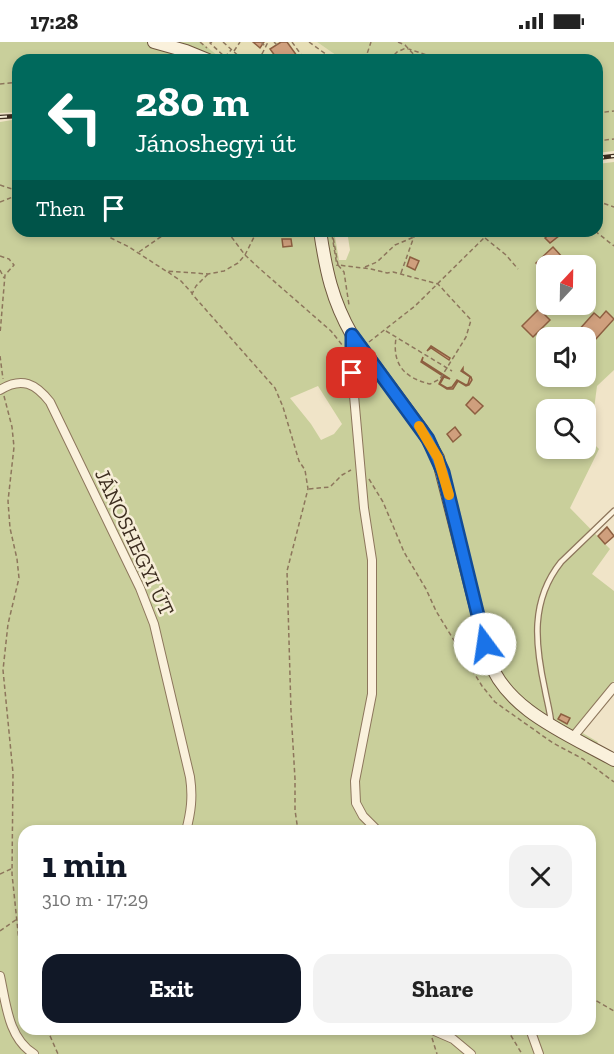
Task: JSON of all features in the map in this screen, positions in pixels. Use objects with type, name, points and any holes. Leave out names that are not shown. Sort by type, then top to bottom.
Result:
[{"type":"main road","points":[[154,42],[177,45],[196,54]]},
{"type":"main road","points":[[321,237],[329,285],[342,318],[352,335],[356,350],[422,430],[438,458],[489,659],[498,681],[517,703],[614,760]]},
{"type":"street","points":[[356,350],[361,467],[372,560],[372,694],[355,781],[356,803],[363,816],[372,825]]},
{"type":"street","name":"JÁNOSHEGYI ÚT","points":[[2,389],[15,382],[27,383],[41,390],[50,402],[140,588],[154,624],[190,777],[193,793],[188,825]]},
{"type":"street","points":[[563,731],[614,687]]},
{"type":"street","points":[[0,976],[11,1025],[17,1040],[34,1054]]},
{"type":"street","points":[[437,1035],[453,1040],[471,1054]]},
{"type":"street","points":[[533,1035],[539,1054]]},
{"type":"lane","points":[[563,731],[541,670],[536,628],[541,598],[547,581],[561,562],[614,511]]},
{"type":"path","points":[[212,42],[210,44],[222,54]]},
{"type":"path","points":[[223,42],[236,54]]},
{"type":"path","points":[[228,54],[240,42]]},
{"type":"path","points":[[261,42],[266,47]]},
{"type":"path","points":[[262,54],[268,42]]},
{"type":"path","points":[[274,42],[277,45]]},
{"type":"path","points":[[309,42],[326,54]]},
{"type":"path","points":[[398,42],[412,54]]},
{"type":"path","points":[[395,54],[405,48],[423,54]]},
{"type":"path","points":[[108,237],[139,253],[181,281],[275,388],[299,460],[305,470],[308,489],[287,571],[297,825]]},
{"type":"path","points":[[139,253],[161,237]]},
{"type":"path","points":[[232,237],[245,255],[331,331],[342,345],[356,350],[385,331],[416,306],[485,238],[506,255],[518,269]]},
{"type":"path","points":[[166,270],[208,274],[227,270],[245,255],[253,237]]},
{"type":"path","points":[[334,237],[338,265],[401,274],[438,284],[471,320],[466,337],[440,379],[430,384],[402,371],[394,354],[396,338]]},
{"type":"path","points":[[364,268],[377,262],[395,245],[414,237]]},
{"type":"path","points":[[401,274],[414,237]]},
{"type":"path","points":[[0,256],[9,259],[14,265],[5,273],[0,334]]},
{"type":"path","points":[[0,270],[4,279]]},
{"type":"path","points":[[192,294],[208,274]]},
{"type":"path","points":[[385,331],[452,371]]},
{"type":"path","points":[[0,356],[2,389],[12,427],[14,447],[8,501],[10,528],[19,578],[8,624],[3,670],[13,773],[11,869],[18,928]]},
{"type":"path","points":[[308,489],[330,487],[342,475],[361,467],[383,502],[404,552],[436,611],[482,686],[495,702],[514,716],[553,743],[583,759],[614,782]]},
{"type":"path","points":[[0,874],[11,869]]},
{"type":"path","points":[[0,931],[17,919]]},
{"type":"path","points":[[596,1000],[614,1011]]},
{"type":"path","points":[[50,1035],[58,1054]]},
{"type":"path","points":[[432,1035],[437,1054]]},
{"type":"path","points":[[511,1035],[522,1054]]},
{"type":"shaded area","points":[[201,42],[317,42],[334,54],[216,54]]},
{"type":"green space","points":[[0,42],[201,42],[216,54],[12,54],[12,112],[0,113]]},
{"type":"green space","points":[[317,42],[614,42],[614,151],[603,152],[603,54],[334,54]]},
{"type":"green space","points":[[12,120],[12,237],[335,237],[339,260],[346,260],[350,250],[348,237],[603,237],[603,163],[614,162],[614,370],[597,386],[595,399],[536,399],[536,459],[594,459],[570,508],[610,549],[592,574],[614,591],[614,681],[574,728],[598,742],[589,755],[597,755],[614,765],[614,1054],[0,1054],[0,122]],"holes":[[[318,386],[342,424],[334,434],[321,440],[290,398]]]},
{"type":"building","points":[[253,42],[264,42],[260,48]]},
{"type":"building","points":[[281,42],[287,42],[296,54],[274,54],[270,49]]},
{"type":"building","points":[[546,237],[558,237],[550,243]]},
{"type":"building","points":[[282,239],[291,239],[292,246],[283,247]]},
{"type":"building","points":[[553,247],[560,255],[544,255]]},
{"type":"building","points":[[410,257],[419,261],[415,270],[407,266]]},
{"type":"building","points":[[606,311],[614,319],[596,339],[596,327],[581,327],[592,315],[600,318]]},
{"type":"building","points":[[536,312],[536,315],[545,315],[550,320],[543,327],[536,327],[536,334],[533,337],[522,326]]},
{"type":"building","points":[[431,346],[450,358],[449,360],[431,348],[427,351]]},
{"type":"building","points":[[423,357],[422,361],[450,379],[444,377],[440,384],[447,388],[452,387],[457,380],[468,384],[470,377],[461,371],[463,368],[463,371],[471,377],[472,380],[469,385],[466,386],[458,381],[453,389],[447,389],[439,384],[443,376],[421,362]]},
{"type":"building","points":[[473,397],[483,406],[475,414],[466,405]]},
{"type":"building","points":[[455,427],[461,435],[453,442],[447,434]]},
{"type":"building","points":[[607,527],[614,536],[605,544],[598,536]]},
{"type":"building","points":[[504,648],[506,656],[497,659],[495,650]]},
{"type":"building","points":[[561,714],[570,718],[567,724],[558,719]]},
{"type":"railway","points":[[0,117],[12,116]]},
{"type":"railway","points":[[603,157],[614,156]]},
{"type":"slow traffic","points":[[419,426],[438,458],[449,495]]},
{"type":"route","points":[[352,373],[352,335],[422,430],[438,458],[485,644]]}]
